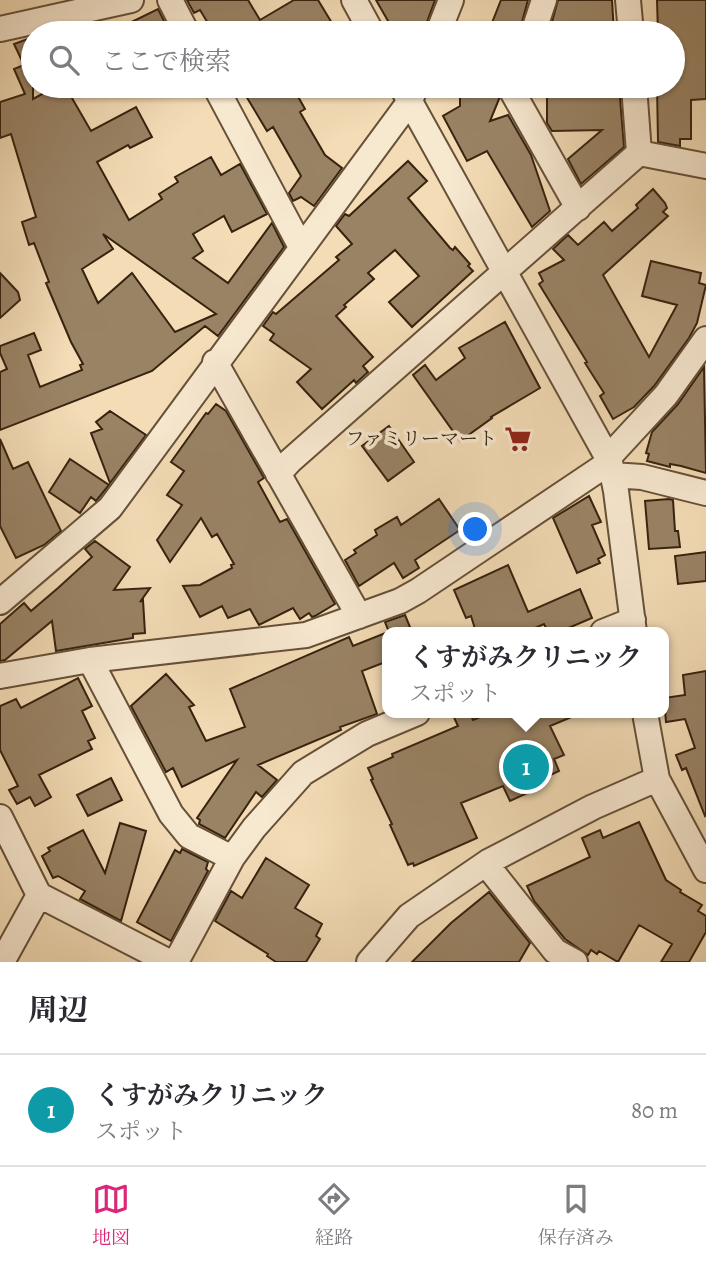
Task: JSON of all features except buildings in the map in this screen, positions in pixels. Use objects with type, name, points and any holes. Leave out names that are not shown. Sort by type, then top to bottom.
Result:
[{"type":"street","points":[[36,21],[131,0]]},
{"type":"street","points":[[170,0],[181,21]]},
{"type":"street","points":[[354,0],[365,21]]},
{"type":"street","points":[[443,21],[451,0]]},
{"type":"street","points":[[537,21],[544,0]]},
{"type":"street","points":[[628,0],[630,21]]},
{"type":"street","points":[[0,29],[21,24]]},
{"type":"street","points":[[221,98],[301,247]]},
{"type":"street","points":[[0,602],[110,508],[301,247],[404,98]]},
{"type":"street","points":[[413,98],[610,465],[634,626]]},
{"type":"street","points":[[516,98],[578,208]]},
{"type":"street","points":[[635,98],[639,153]]},
{"type":"street","points":[[278,474],[639,153]]},
{"type":"street","points":[[639,153],[706,166]]},
{"type":"street","points":[[0,676],[90,660],[306,635],[400,601],[610,465],[666,395],[706,339]]},
{"type":"street","points":[[215,362],[359,616]]},
{"type":"street","points":[[610,465],[642,477],[706,493]]},
{"type":"street","points":[[90,660],[171,814],[189,836],[232,858]]},
{"type":"street","points":[[176,962],[232,858],[254,828],[303,773],[367,734],[405,718]]},
{"type":"street","points":[[646,718],[657,779],[706,870]]},
{"type":"street","points":[[369,962],[409,916],[488,862],[593,807],[657,779]]},
{"type":"street","points":[[0,817],[39,895],[169,962]]},
{"type":"street","points":[[488,862],[490,869],[559,958]]},
{"type":"street","points":[[2,962],[39,895]]},
{"type":"place","name":"ファミリーマート","points":[[518,439]]},
{"type":"place","name":"くすがみクリニック","points":[[526,767]]}]
